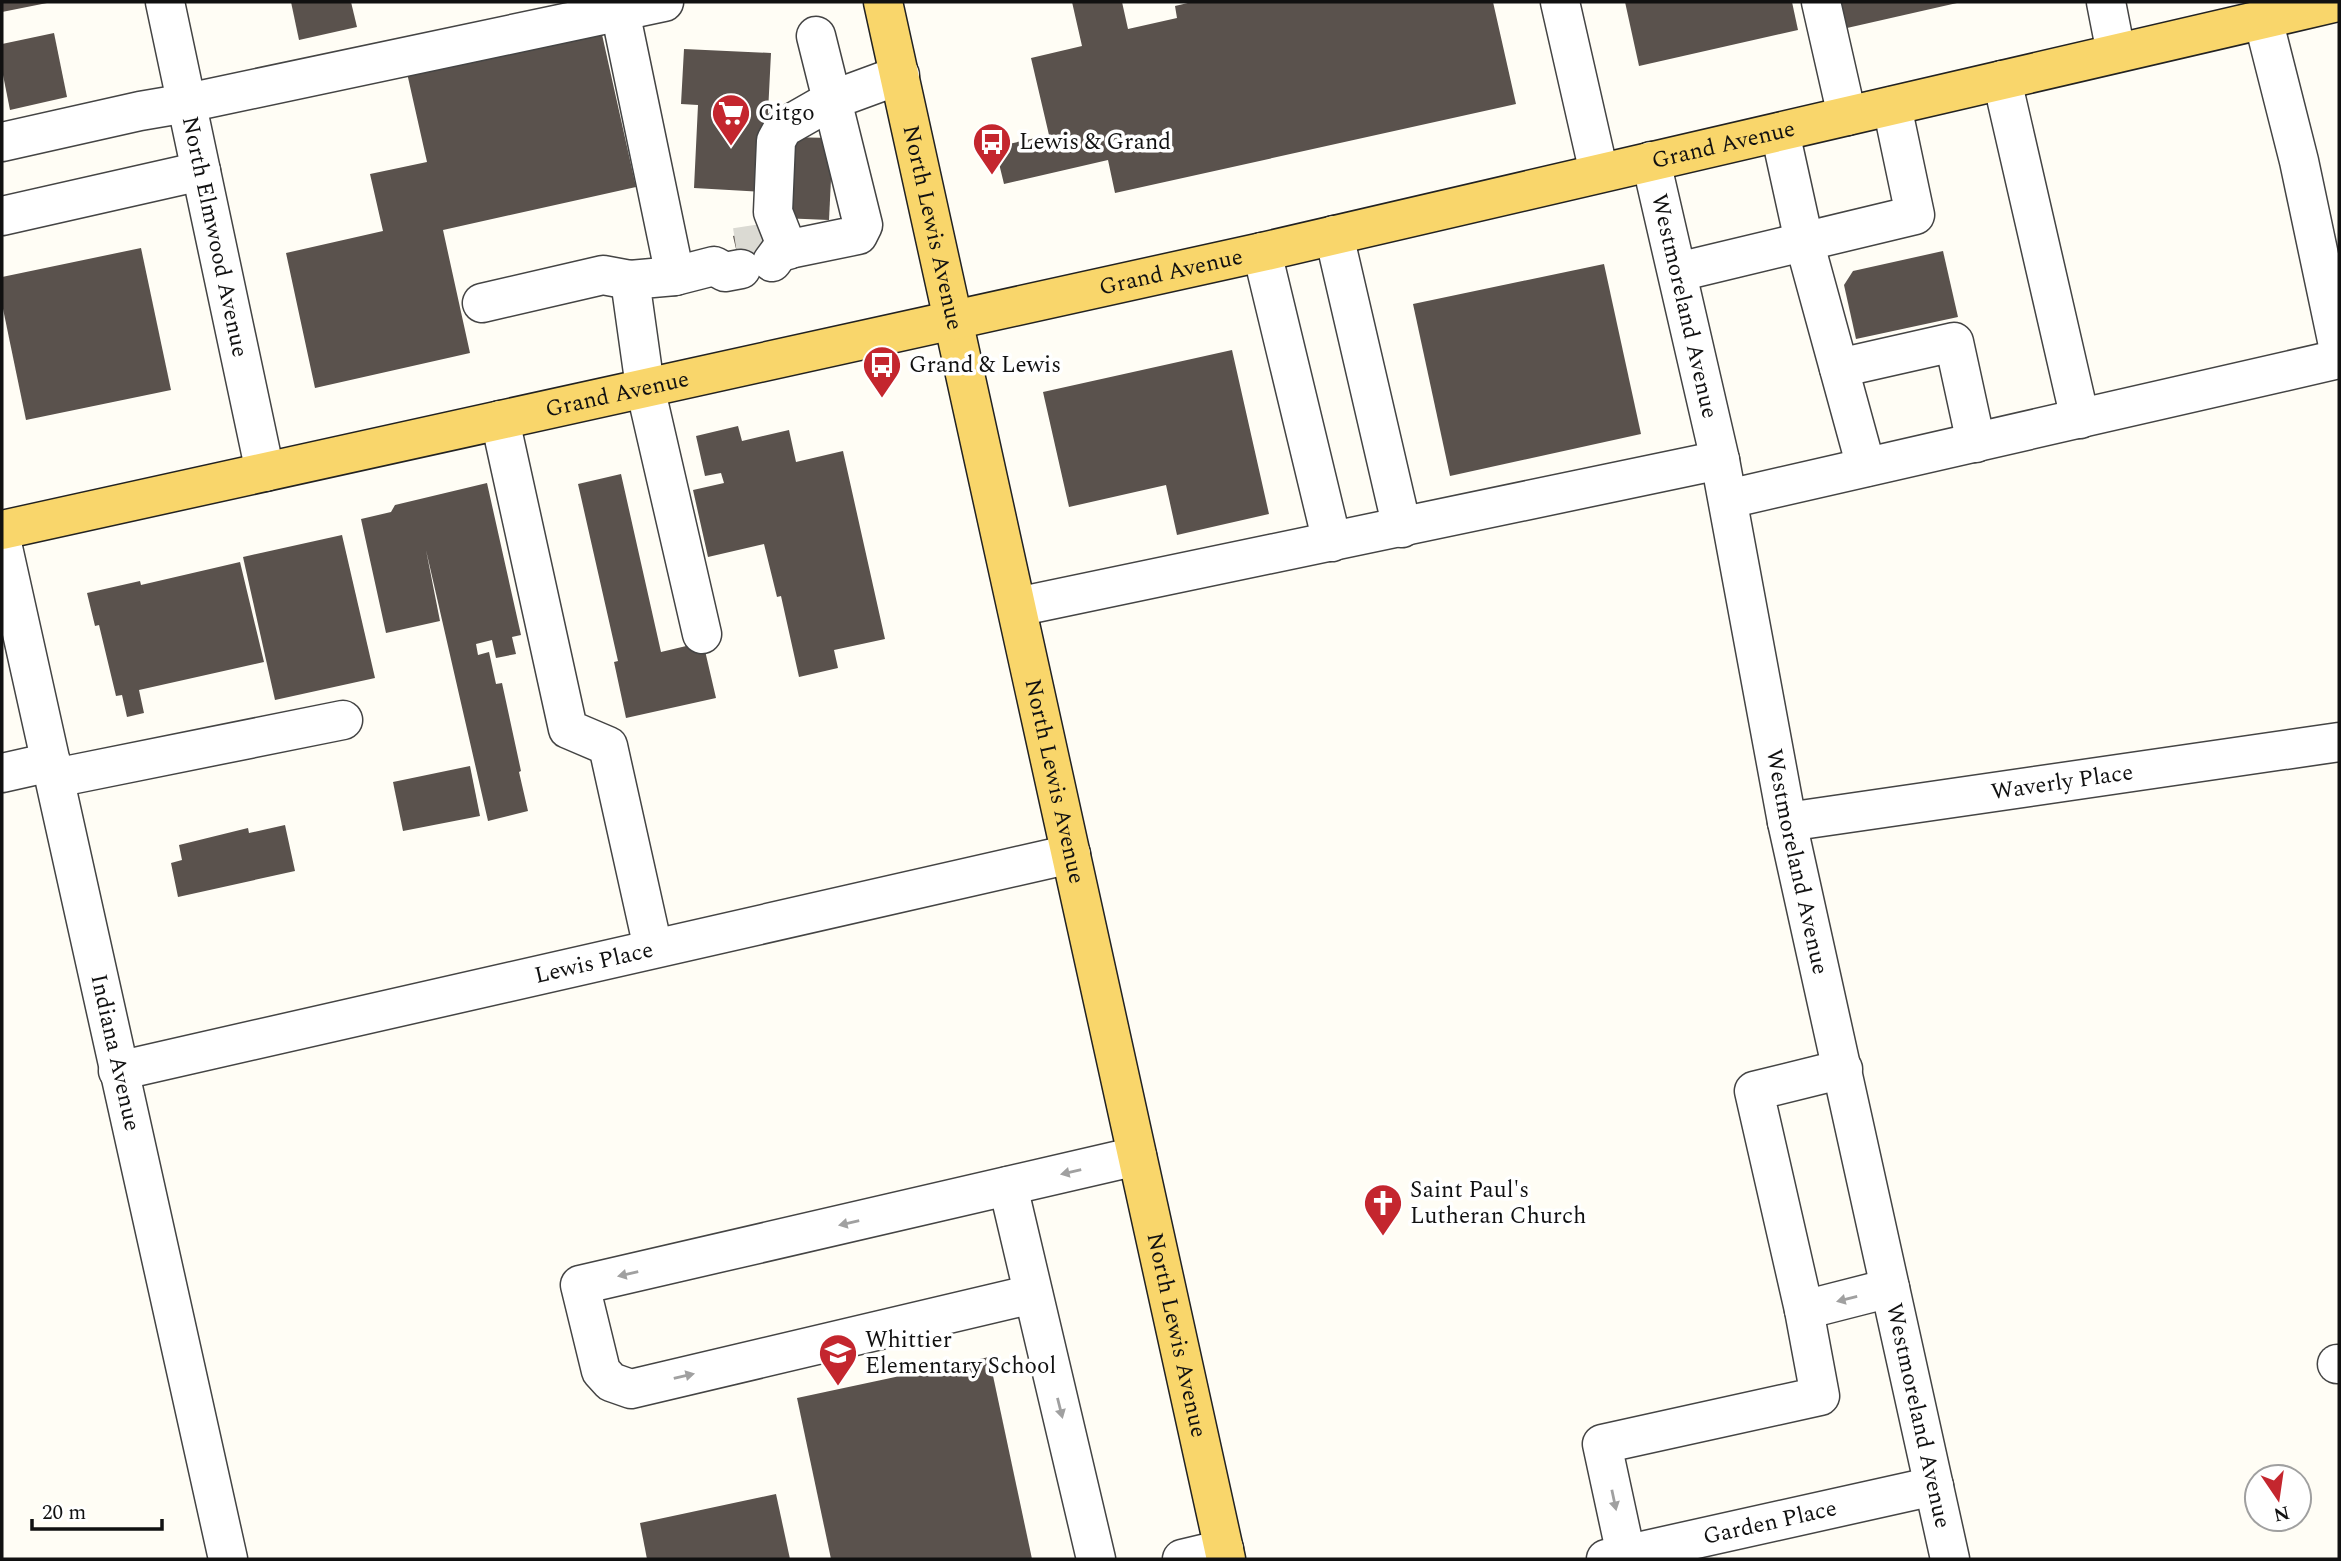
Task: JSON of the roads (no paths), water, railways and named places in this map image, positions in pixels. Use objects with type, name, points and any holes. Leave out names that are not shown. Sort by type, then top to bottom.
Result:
[{"type":"main road","name":"North Lewis Avenue","points":[[883,2],[1225,1554]]},
{"type":"main road","name":"Grand Avenue","points":[[2,530],[1262,252],[2116,53],[2239,16],[2338,2]]},
{"type":"street","name":"North Elmwood Avenue","points":[[165,2],[265,472]]},
{"type":"street","points":[[2,142],[606,9],[664,2]]},
{"type":"street","points":[[1560,2],[1599,173]]},
{"type":"street","points":[[1821,2],[1847,116]]},
{"type":"street","points":[[2106,2],[2116,53]]},
{"type":"street","points":[[606,9],[675,276]]},
{"type":"street","points":[[2239,16],[2299,161],[2339,350]]},
{"type":"street","points":[[482,303],[603,275],[630,279],[675,276],[858,235],[863,225],[816,36]]},
{"type":"street","points":[[757,256],[773,212],[776,141],[783,128],[832,100],[900,75]]},
{"type":"street","points":[[2002,80],[2080,419]]},
{"type":"street","points":[[1678,272],[1915,215],[1892,106]]},
{"type":"street","points":[[1780,132],[1804,242],[1866,467]]},
{"type":"street","name":"Westmoreland Avenue","points":[[1651,161],[1720,460],[1787,822],[1950,1559]]},
{"type":"street","points":[[2,216],[201,171]]},
{"type":"street","points":[[1334,235],[1402,528]]},
{"type":"street","points":[[1262,252],[1332,542]]},
{"type":"street","points":[[630,279],[646,387],[702,634]]},
{"type":"street","points":[[1839,368],[1954,342],[1976,443]]},
{"type":"street","points":[[1728,499],[2339,359]]},
{"type":"street","points":[[500,420],[568,729],[608,746],[653,948]]},
{"type":"street","points":[[1017,607],[1720,460]]},
{"type":"street","name":"Indiana Avenue","points":[[2,543],[228,1559]]},
{"type":"street","points":[[2,773],[53,770],[343,720]]},
{"type":"street","name":"Waverly Place","points":[[1787,822],[2339,742]]},
{"type":"street","name":"Lewis Place","points":[[118,1071],[1071,854]]},
{"type":"street","points":[[1616,1557],[1602,1444],[1820,1396],[1804,1310],[1754,1091],[1843,1069]]},
{"type":"street","points":[[1033,1294],[631,1389],[611,1382],[601,1371],[580,1285],[1137,1156]]},
{"type":"street","points":[[1008,1186],[1096,1559]]},
{"type":"street","points":[[1804,1310],[1890,1287]]},
{"type":"street","name":"Garden Place","points":[[1616,1557],[1934,1486]]},
{"type":"street","points":[[1182,1559],[1225,1554]]},
{"type":"tunnel","points":[[736,247],[768,242]]},
{"type":"place","name":"Citgo","points":[[731,147]]},
{"type":"place","name":"Lewis & Grand","points":[[992,176]]},
{"type":"place","name":"Grand & Lewis","points":[[882,399]]},
{"type":"place","name":"Saint Paul's Lutheran Church","points":[[1383,1237]]},
{"type":"place","name":"Whittier Elementary School","points":[[838,1387]]}]
